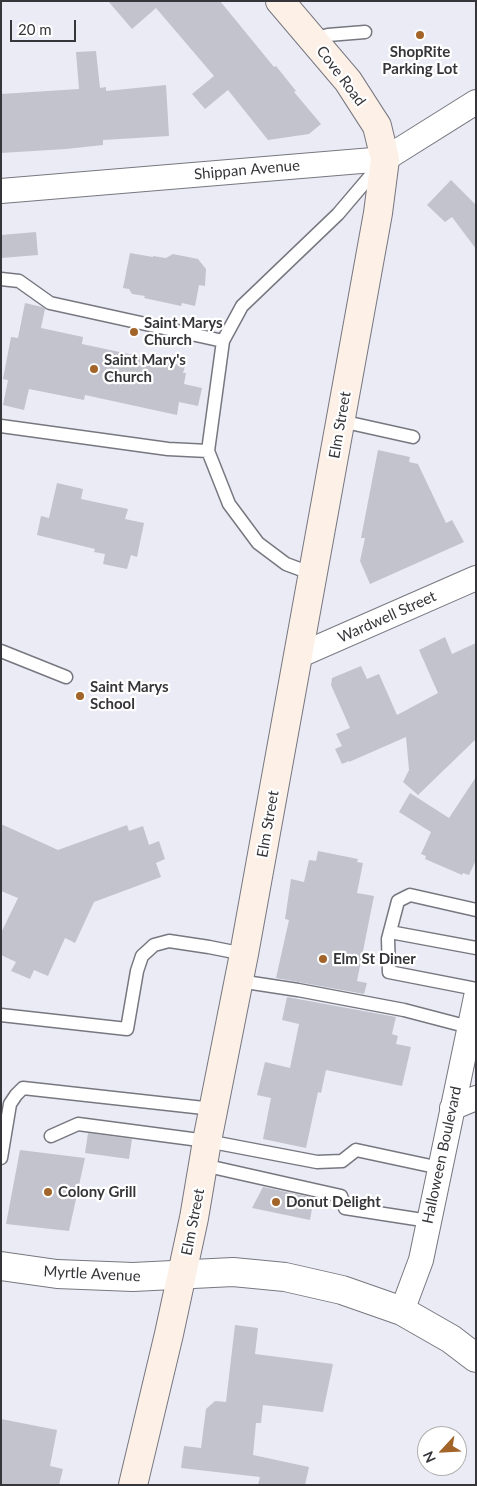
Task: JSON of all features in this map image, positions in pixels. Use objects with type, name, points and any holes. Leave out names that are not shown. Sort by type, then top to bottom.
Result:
[{"type":"main road","name":"Cove Road","points":[[280,1],[348,81],[377,126],[385,159]]},
{"type":"main road","name":"Elm Street","points":[[133,1485],[182,1275],[239,982],[378,213],[385,159]]},
{"type":"street","name":"Shippan Avenue","points":[[1,191],[385,159],[476,102]]},
{"type":"street","name":"Wardwell Street","points":[[298,656],[476,578]]},
{"type":"street","name":"Halloween Boulevard","points":[[402,1311],[421,1260],[476,997]]},
{"type":"street","points":[[452,1108],[476,1098]]},
{"type":"street","name":"Myrtle Avenue","points":[[1,1266],[57,1274],[133,1277],[233,1272],[285,1277],[342,1290],[402,1311],[451,1339],[476,1358]]},
{"type":"lane","points":[[313,39],[328,35],[365,32]]},
{"type":"lane","points":[[313,574],[286,564],[258,543],[229,504],[208,450],[223,341],[242,306],[338,214],[385,159]]},
{"type":"lane","points":[[1,279],[18,281],[50,303],[223,341]]},
{"type":"lane","points":[[341,420],[413,436]]},
{"type":"lane","points":[[1,426],[168,449],[208,450]]},
{"type":"lane","points":[[1,651],[66,677]]},
{"type":"lane","points":[[476,910],[410,895],[398,901],[388,940],[390,972],[476,989]]},
{"type":"lane","points":[[390,932],[476,948]]},
{"type":"lane","points":[[1,1015],[127,1029],[137,971],[142,956],[154,945],[169,942],[244,954]]},
{"type":"lane","points":[[239,982],[298,990],[404,1010],[469,1027]]},
{"type":"lane","points":[[1,1158],[10,1104],[23,1088],[213,1109]]},
{"type":"lane","points":[[51,1136],[78,1124],[205,1153],[341,1196],[345,1208],[429,1220]]},
{"type":"lane","points":[[205,1153],[317,1162],[342,1161],[356,1150],[440,1168]]},
{"type":"building","points":[[108,1],[220,1],[274,67],[276,66],[296,91],[294,92],[321,124],[309,134],[268,140],[228,90],[205,109],[192,94],[214,76],[156,8],[132,29]]},
{"type":"building","points":[[96,51],[100,88],[106,87],[106,91],[166,85],[169,136],[103,140],[103,145],[1,153],[1,94],[79,89],[76,52]]},
{"type":"building","points":[[451,180],[476,205],[476,249],[452,217],[445,222],[427,205]]},
{"type":"building","points":[[36,232],[38,255],[1,258],[1,235]]},
{"type":"building","points":[[130,253],[166,258],[173,254],[198,259],[206,269],[205,286],[199,285],[195,306],[182,303],[181,306],[144,298],[145,296],[132,294],[129,289],[123,288]]},
{"type":"building","name":"Saint Mary's Church","points":[[25,303],[45,309],[41,328],[83,337],[82,344],[185,366],[183,373],[186,373],[184,384],[202,388],[198,406],[179,402],[177,415],[85,395],[84,400],[29,389],[24,410],[3,405],[8,380],[3,379],[11,337],[18,338]]},
{"type":"building","points":[[378,450],[410,457],[409,462],[418,464],[446,523],[452,520],[464,542],[370,584],[360,561],[365,538],[361,538]]},
{"type":"building","points":[[57,483],[83,489],[81,499],[128,509],[125,519],[144,523],[137,557],[131,555],[127,569],[103,564],[105,554],[94,552],[95,549],[37,535],[41,516],[49,518]]},
{"type":"building","points":[[445,637],[452,654],[476,643],[476,739],[418,795],[403,782],[409,770],[406,737],[342,764],[335,749],[342,746],[336,734],[350,728],[331,685],[332,678],[361,666],[367,679],[379,674],[397,715],[438,693],[419,650]]},
{"type":"building","points":[[476,777],[476,860],[469,875],[463,873],[462,875],[425,859],[426,856],[421,854],[431,832],[399,812],[410,793],[449,818]]},
{"type":"building","points":[[1,824],[58,850],[127,825],[129,831],[143,826],[149,845],[159,841],[165,859],[156,863],[161,877],[94,902],[75,943],[65,938],[48,976],[34,970],[30,979],[11,971],[16,962],[1,955],[1,933],[18,898],[1,891]]},
{"type":"building","points":[[318,851],[358,859],[357,862],[363,863],[357,893],[374,896],[357,981],[367,983],[364,994],[276,978],[289,920],[285,919],[291,879],[304,882],[309,860],[316,861]]},
{"type":"building","points":[[287,997],[396,1017],[392,1034],[398,1036],[396,1044],[411,1047],[402,1086],[326,1070],[321,1093],[318,1092],[306,1148],[263,1139],[271,1098],[257,1095],[265,1062],[290,1068],[299,1024],[282,1020]]},
{"type":"building","points":[[88,1133],[132,1139],[129,1159],[85,1153]]},
{"type":"building","points":[[20,1150],[85,1158],[69,1231],[6,1224]]},
{"type":"building","points":[[263,1187],[314,1198],[310,1220],[252,1208]]},
{"type":"building","points":[[235,1325],[258,1328],[255,1354],[333,1364],[323,1412],[263,1405],[261,1423],[256,1423],[253,1455],[309,1467],[305,1485],[258,1485],[260,1477],[181,1468],[184,1446],[201,1448],[206,1409],[215,1401],[226,1402]]},
{"type":"building","points":[[1,1419],[57,1430],[50,1466],[63,1469],[59,1485],[1,1485]]},
{"type":"place","name":"ShopRite Parking Lot","points":[[420,35]]},
{"type":"place","name":"Saint Marys Church","points":[[134,332]]},
{"type":"place","name":"Saint Mary's Church","points":[[94,369]]},
{"type":"place","name":"Saint Marys School","points":[[80,696]]},
{"type":"place","name":"Elm St Diner","points":[[323,959]]},
{"type":"place","name":"Colony Grill","points":[[48,1192]]},
{"type":"place","name":"Donut Delight","points":[[276,1202]]}]
